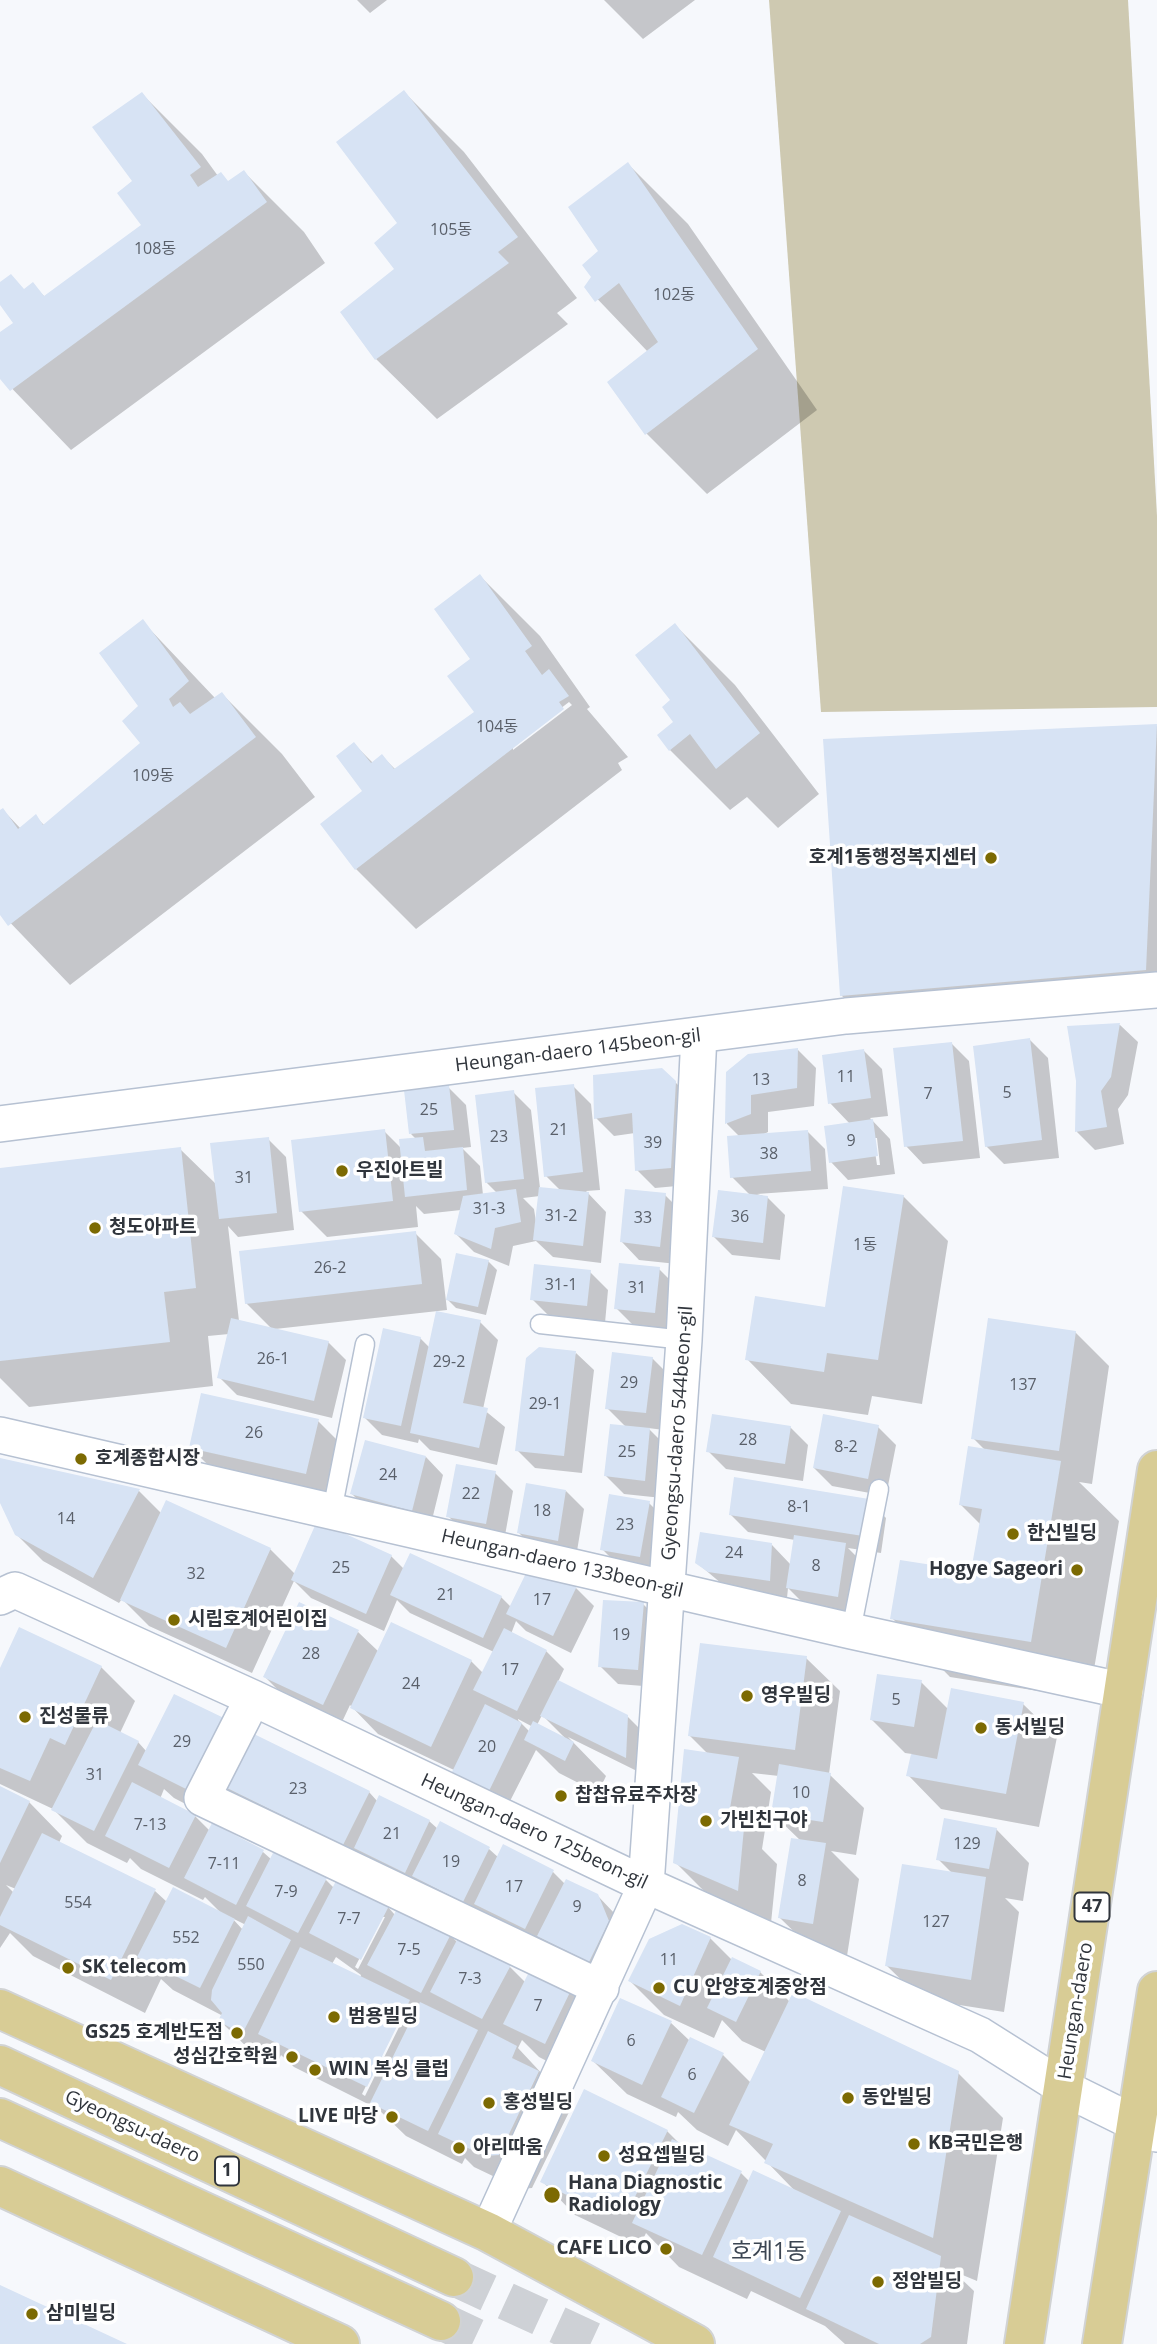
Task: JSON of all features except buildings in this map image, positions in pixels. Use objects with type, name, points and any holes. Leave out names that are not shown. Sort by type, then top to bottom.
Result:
[{"type":"main road","name":"Heungan-daero","points":[[1024,2344],[1157,1470]]},
{"type":"main road","points":[[1102,2344],[1147,2129],[1157,1991]]},
{"type":"main road","points":[[0,2009],[488,2232],[695,2344]]},
{"type":"main road","name":"Gyeongsu-daero","points":[[0,2065],[454,2277]]},
{"type":"main road","name":"1","points":[[0,2118],[441,2321]]},
{"type":"main road","points":[[0,2186],[340,2344]]},
{"type":"street","name":"Heungan-daero 145beon-gil","points":[[0,1124],[846,1016],[1157,990]]},
{"type":"street","name":"Gyeongsu-daero 544beon-gil","points":[[488,2232],[646,1885],[684,1340],[699,1035]]},
{"type":"street","name":"Heungan-daero 133beon-gil","points":[[0,1435],[851,1631],[1125,1691]]},
{"type":"street","name":"Heungan-daero 125beon-gil","points":[[0,1597],[15,1590],[253,1698],[646,1885],[980,2035],[1064,2088],[1147,2129]]},
{"type":"street","points":[[253,1698],[202,1798],[601,1988]]},
{"type":"lane","points":[[540,1324],[684,1340]]},
{"type":"lane","points":[[331,1511],[365,1344]]},
{"type":"lane","points":[[851,1631],[879,1489]]},
{"type":"shaded area","points":[[769,0],[1128,0],[1157,516],[1157,707],[821,712]]},
{"type":"tunnel","points":[[454,2277],[599,2344]]},
{"type":"tunnel","points":[[441,2321],[490,2344]]},
{"type":"place","name":"호계1동행정복지센터","points":[[991,858]]},
{"type":"place","name":"우진아트빌","points":[[342,1171]]},
{"type":"place","name":"청도아파트","points":[[95,1228]]},
{"type":"place","name":"호계종합시장","points":[[81,1459]]},
{"type":"place","name":"한신빌딩","points":[[1013,1534]]},
{"type":"place","name":"Hogye Sageori","points":[[1077,1570]]},
{"type":"place","name":"시립호계어린이집","points":[[174,1620]]},
{"type":"place","name":"영우빌딩","points":[[747,1696]]},
{"type":"place","name":"진성물류","points":[[25,1717]]},
{"type":"place","name":"동서빌딩","points":[[981,1728]]},
{"type":"place","name":"찹찹유료주차장","points":[[561,1796]]},
{"type":"place","name":"가빈친구야","points":[[706,1821]]},
{"type":"place","name":"SK telecom","points":[[68,1968]]},
{"type":"place","name":"CU 안양호계중앙점","points":[[659,1988]]},
{"type":"place","name":"범용빌딩","points":[[334,2017]]},
{"type":"place","name":"GS25 호계반도점","points":[[237,2033]]},
{"type":"place","name":"성심간호학원","points":[[292,2057]]},
{"type":"place","name":"WIN 복싱 클럽","points":[[315,2070]]},
{"type":"place","name":"동안빌딩","points":[[848,2098]]},
{"type":"place","name":"홍성빌딩","points":[[489,2103]]},
{"type":"place","name":"LIVE 마당","points":[[392,2117]]},
{"type":"place","name":"KB국민은행","points":[[914,2144]]},
{"type":"place","name":"아리따움","points":[[459,2148]]},
{"type":"place","name":"성요셉빌딩","points":[[604,2156]]},
{"type":"place","name":"Hana Diagnostic Radiology","points":[[552,2195]]},
{"type":"place","name":"CAFE LICO","points":[[666,2249]]},
{"type":"place","name":"정암빌딩","points":[[878,2282]]},
{"type":"place","name":"삼미빌딩","points":[[32,2314]]},
{"type":"district","name":"호계1동","points":[[769,2252]]}]
